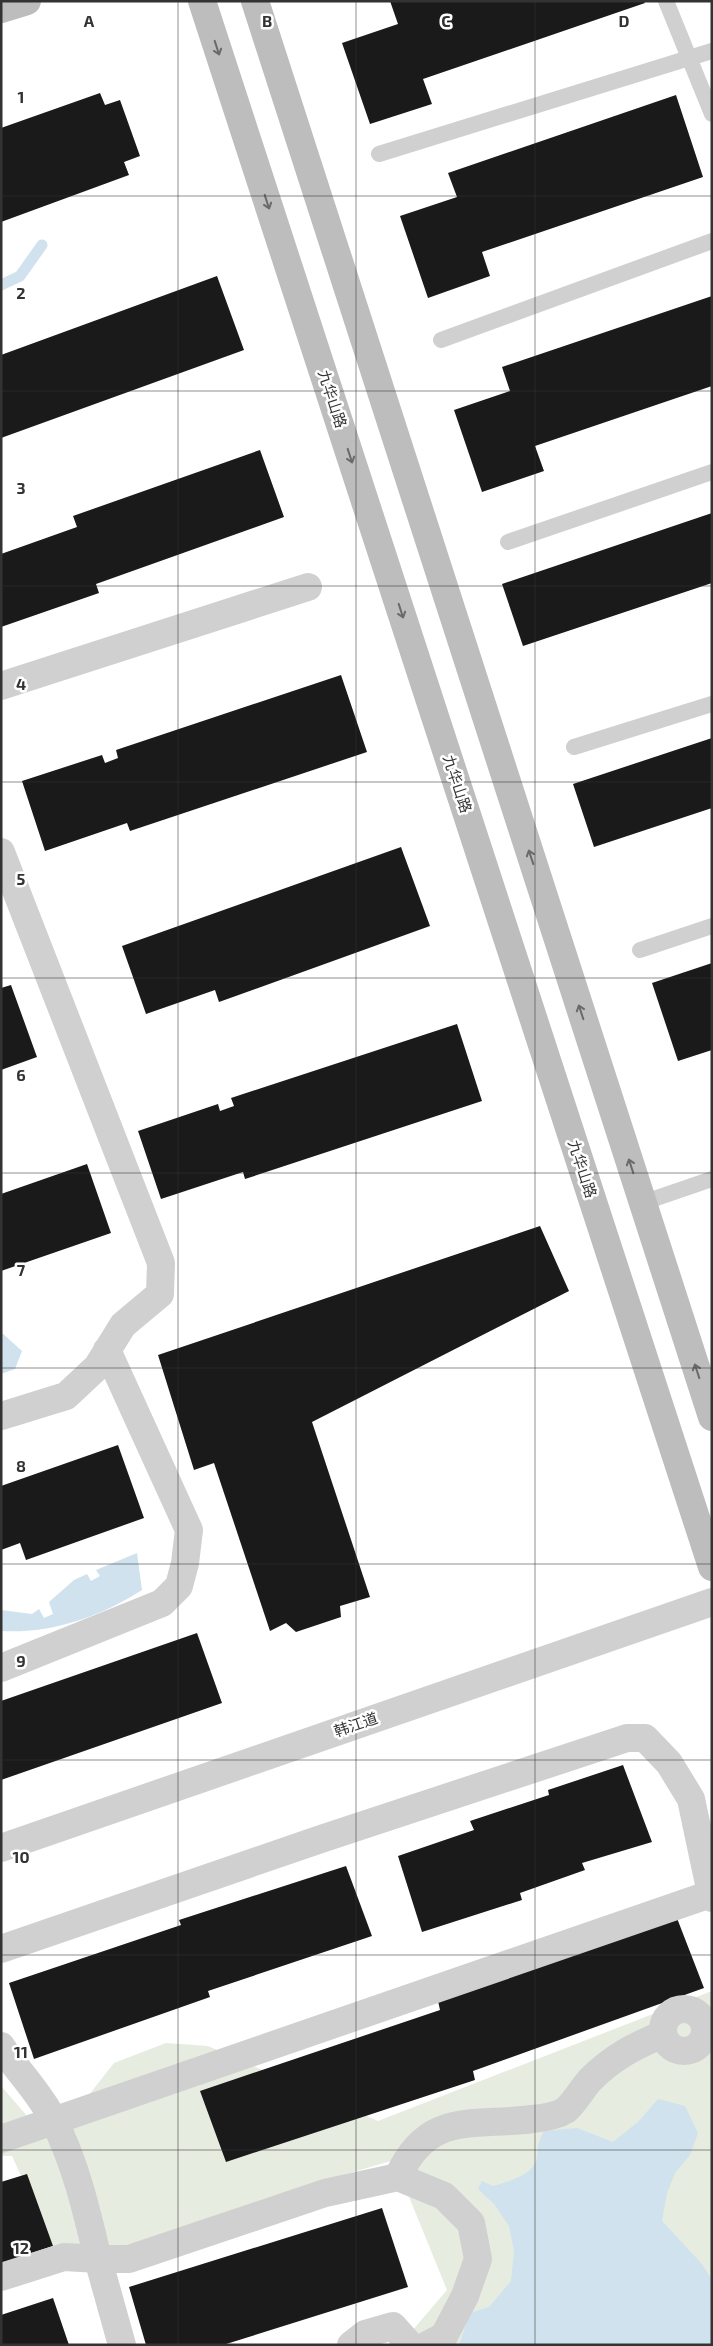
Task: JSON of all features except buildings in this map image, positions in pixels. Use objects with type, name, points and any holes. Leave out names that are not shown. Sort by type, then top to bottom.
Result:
[{"type":"street","points":[[1,9],[26,1]]},
{"type":"street","name":"九华山路","points":[[202,1],[712,1567]]},
{"type":"street","points":[[256,1],[712,1417]]},
{"type":"street","points":[[1,686],[308,587]]},
{"type":"street","points":[[1,852],[161,1263],[160,1294],[123,1325],[97,1367],[66,1396],[1,1416]]},
{"type":"street","points":[[1,1668],[162,1603],[179,1586],[185,1563],[189,1530],[107,1350]]},
{"type":"street","name":"韩江道","points":[[1,1848],[712,1602]]},
{"type":"street","points":[[1,1949],[321,1839],[627,1738],[645,1738],[670,1763],[691,1799],[712,1898]]},
{"type":"street","points":[[1,2139],[711,1894]]},
{"type":"street","points":[[398,2177],[404,2162],[429,2134],[463,2122],[512,2122],[542,2118],[565,2110],[609,2062],[632,2047],[663,2034],[668,2015],[680,2009],[694,2012],[707,2020]]},
{"type":"street","points":[[1,2046],[35,2091],[54,2121],[70,2156],[122,2345]]},
{"type":"street","points":[[1,2277],[64,2257],[129,2259],[325,2193],[398,2177],[444,2196],[471,2223],[478,2259],[465,2296],[444,2336],[427,2345]]},
{"type":"street","points":[[352,2345],[366,2334],[392,2326],[410,2345]]},
{"type":"lane","points":[[666,1],[712,114]]},
{"type":"lane","points":[[379,154],[712,50]]},
{"type":"lane","points":[[441,340],[712,241]]},
{"type":"lane","points":[[508,542],[712,472]]},
{"type":"lane","points":[[574,747],[712,704]]},
{"type":"lane","points":[[640,950],[712,926]]},
{"type":"lane","points":[[642,1203],[712,1179]]},
{"type":"shaded area","points":[[712,1991],[712,2345],[400,2345],[447,2290],[394,2160],[316,2183],[134,2250],[53,2246],[12,2156],[1,2156],[1,2086],[28,2117],[74,2114],[114,2063],[166,2043],[208,2046],[378,2121]]},
{"type":"water","points":[[1,1332],[22,1351],[15,1369],[1,1374]]},
{"type":"water","points":[[137,1553],[142,1590],[126,1600],[74,1622],[38,1630],[1,1631],[1,1610],[32,1614],[39,1609],[44,1618],[53,1614],[49,1602],[74,1580],[87,1574],[91,1581],[100,1576],[96,1570]]},
{"type":"water","points":[[658,2099],[685,2106],[698,2133],[690,2155],[675,2173],[667,2193],[662,2221],[702,2264],[712,2280],[712,2345],[459,2345],[470,2313],[489,2307],[511,2281],[514,2251],[509,2226],[494,2204],[478,2189],[482,2181],[493,2186],[520,2177],[531,2169],[535,2163],[539,2142],[544,2131],[577,2128],[613,2142],[639,2121]]},
{"type":"waterway","points":[[1,285],[20,276],[42,245]]}]
